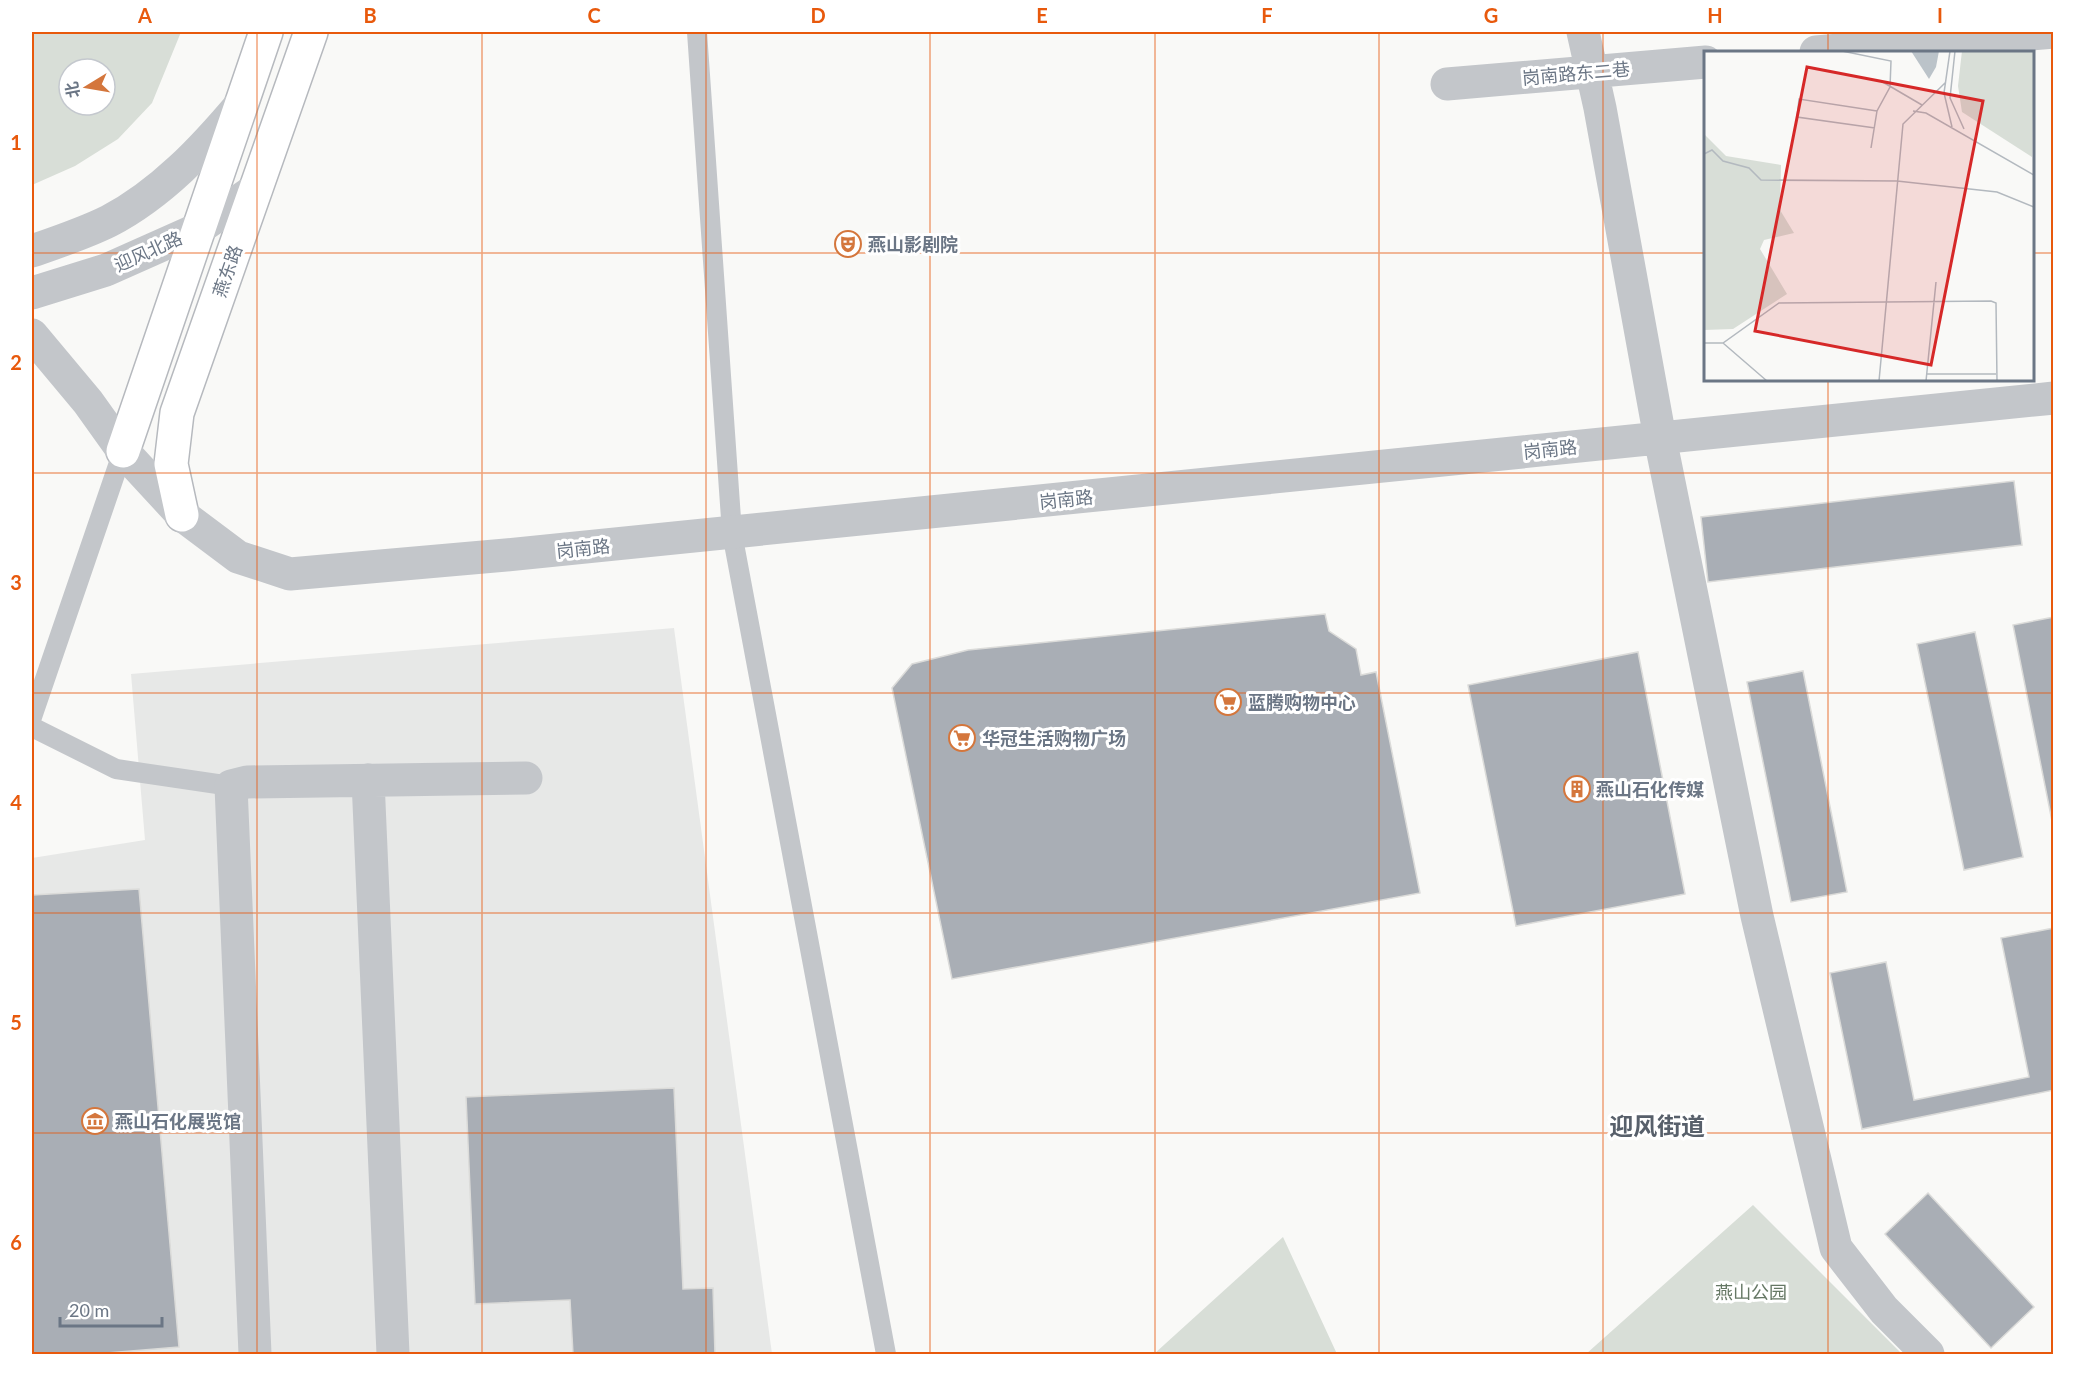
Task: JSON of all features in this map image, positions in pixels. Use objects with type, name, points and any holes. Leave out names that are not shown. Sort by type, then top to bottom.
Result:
[{"type":"main road","points":[[123,451],[266,32]]},
{"type":"main road","name":"燕东路","points":[[182,515],[171,464],[177,413],[311,32]]},
{"type":"street","points":[[1583,32],[1600,108],[1660,438],[1757,916],[1836,1248],[1884,1310],[1928,1354]]},
{"type":"street","points":[[1828,51],[2054,32]]},
{"type":"street","name":"岗南路东二巷","points":[[1447,84],[1704,62]]},
{"type":"street","points":[[32,250],[111,220],[148,195],[208,143],[242,103]]},
{"type":"street","name":"迎风北路","points":[[32,293],[106,270],[198,229],[256,189]]},
{"type":"street","points":[[32,335],[88,402],[123,451]]},
{"type":"street","points":[[32,371],[123,451]]},
{"type":"street","name":"岗南路","points":[[123,451],[182,515],[238,557],[290,574],[732,533],[2054,398]]},
{"type":"street","points":[[255,1354],[231,786],[247,782],[526,778]]},
{"type":"street","points":[[368,780],[393,1354]]},
{"type":"lane","points":[[697,32],[732,533],[886,1354]]},
{"type":"lane","points":[[32,717],[123,451]]},
{"type":"lane","points":[[32,727],[116,769],[231,786]]},
{"type":"shaded area","points":[[674,628],[772,1354],[32,1354],[32,858],[145,840],[131,674]]},
{"type":"green space","points":[[32,32],[181,32],[152,103],[118,139],[75,166],[32,185]]},
{"type":"green space","name":"燕山公园","points":[[1753,1205],[1902,1354],[1586,1354]]},
{"type":"green space","points":[[1283,1237],[1337,1354],[1154,1354]]},
{"type":"building","points":[[2014,481],[2022,545],[1708,582],[1701,517]]},
{"type":"building","points":[[1325,614],[1329,631],[1356,649],[1361,675],[1376,672],[1420,893],[952,979],[892,688],[912,664],[968,650]]},
{"type":"building","points":[[2054,617],[2054,831],[2013,625]]},
{"type":"building","points":[[1975,632],[2023,857],[1964,870],[1917,644]]},
{"type":"building","name":"燕山石化传媒","points":[[1638,652],[1685,894],[1516,926],[1468,685]]},
{"type":"building","points":[[1803,671],[1847,892],[1791,902],[1747,682]]},
{"type":"building","name":"燕山石化展览馆","points":[[139,889],[179,1347],[95,1354],[32,1354],[32,895]]},
{"type":"building","points":[[2054,928],[2054,1090],[1862,1129],[1830,973],[1886,962],[1914,1100],[2029,1077],[2001,938]]},
{"type":"building","points":[[674,1088],[683,1289],[713,1288],[715,1354],[573,1354],[570,1300],[475,1304],[466,1097]]},
{"type":"building","points":[[1928,1193],[2034,1307],[1991,1348],[1885,1234]]},
{"type":"place","name":"燕山影剧院","points":[[848,244]]},
{"type":"place","name":"蓝腾购物中心","points":[[1228,702]]},
{"type":"place","name":"华冠生活购物广场","points":[[962,738]]},
{"type":"place","name":"燕山石化传媒","points":[[1577,789]]},
{"type":"place","name":"燕山石化展览馆","points":[[95,1121]]},
{"type":"district","name":"迎风街道","points":[[1657,1125]]}]
